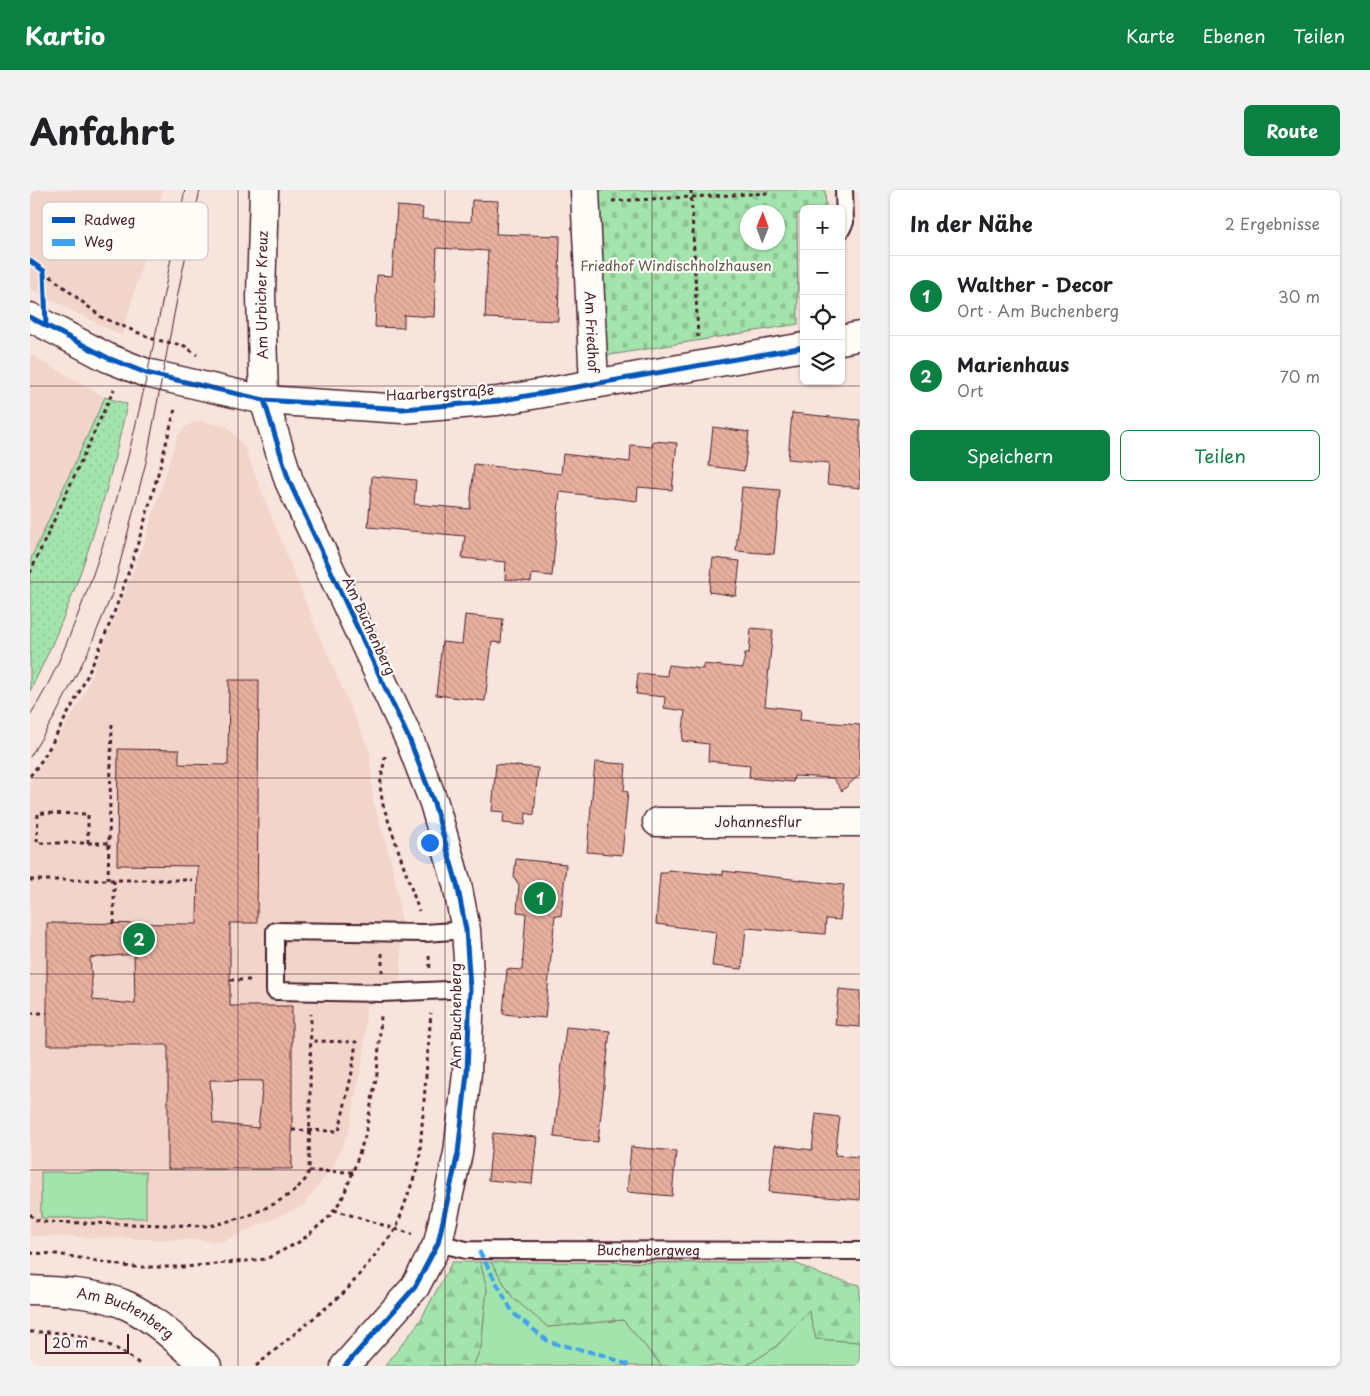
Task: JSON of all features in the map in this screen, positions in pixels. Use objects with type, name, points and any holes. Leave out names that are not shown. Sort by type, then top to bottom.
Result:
[{"type":"street","name":"Am Urbicher Kreuz","points":[[264,190],[261,296],[264,400]]},
{"type":"street","name":"Am Friedhof","points":[[585,190],[594,384]]},
{"type":"street","name":"Haarbergstraße","points":[[30,316],[108,358],[146,373],[264,400],[403,409],[498,401],[800,347]]},
{"type":"street","points":[[845,339],[860,336]]},
{"type":"street","name":"Am Buchenberg","points":[[264,400],[289,481],[410,741],[425,780],[457,884],[466,930],[470,989],[467,1073],[458,1153],[438,1243],[415,1287],[345,1366]]},
{"type":"street","name":"Johannesflur","points":[[658,822],[860,822]]},
{"type":"street","name":"Am Buchenberg","points":[[30,1290],[72,1291],[127,1306],[162,1330],[207,1366]]},
{"type":"lane","points":[[844,190],[844,205]]},
{"type":"lane","points":[[466,930],[425,933],[276,931],[275,992],[382,993],[470,989]]},
{"type":"lane","name":"Buchenbergweg","points":[[438,1243],[466,1250],[860,1251]]},
{"type":"path","points":[[691,190],[700,365]]},
{"type":"path","points":[[612,201],[770,193]]},
{"type":"path","points":[[44,271],[45,280]]},
{"type":"path","points":[[44,271],[101,317],[153,339],[185,346],[200,357]]},
{"type":"path","points":[[30,573],[115,387]]},
{"type":"path","points":[[30,776],[41,762],[86,681],[130,566],[176,403]]},
{"type":"path","points":[[108,880],[112,724]]},
{"type":"path","points":[[256,1366],[346,1291],[396,1229],[419,1163],[428,1072],[430,966],[425,933],[406,870],[383,805],[380,786],[386,750]]},
{"type":"path","points":[[88,843],[88,814],[38,813],[37,843],[88,843],[109,843]]},
{"type":"path","points":[[114,879],[114,924]]},
{"type":"path","points":[[30,880],[192,880]]},
{"type":"path","points":[[30,1254],[66,1256],[131,1267],[184,1267],[266,1259],[301,1241],[334,1210],[342,1199],[364,1136],[377,1074],[382,993],[381,932]]},
{"type":"path","points":[[30,1214],[34,1219],[44,1222],[210,1226],[248,1216],[292,1193],[305,1180],[309,1171],[311,1004]]},
{"type":"path","points":[[30,1013],[47,1013]]},
{"type":"path","points":[[292,1130],[339,1131],[352,1072],[356,1042],[311,1040]]},
{"type":"path","points":[[309,1171],[353,1172]]},
{"type":"path","points":[[334,1210],[438,1243]]},
{"type":"path","points":[[30,1332],[60,1331],[95,1338],[126,1352],[142,1366]]},
{"type":"shaded area","points":[[30,190],[163,190],[160,202],[42,202],[42,260],[143,260],[122,336],[30,289]]},
{"type":"shaded area","points":[[30,354],[105,397],[30,561]]},
{"type":"shaded area","points":[[201,421],[227,426],[244,446],[311,616],[370,752],[373,800],[392,864],[401,916],[401,1003],[366,1003],[364,1054],[349,1131],[334,1165],[303,1206],[223,1241],[30,1236],[30,781],[82,699],[143,546],[178,434],[190,424]]},
{"type":"green space","name":"Friedhof Windischholzhausen","points":[[598,190],[825,190],[826,205],[800,205],[800,214],[797,214],[798,324],[604,356]]},
{"type":"green space","points":[[105,397],[127,404],[119,441],[88,551],[62,622],[30,691],[30,561]]},
{"type":"green space","points":[[41,1172],[146,1172],[146,1218],[41,1218]]},
{"type":"green space","points":[[452,1262],[480,1262],[487,1289],[481,1347],[473,1366],[385,1366],[420,1321]]},
{"type":"green space","points":[[480,1262],[491,1262],[513,1298],[548,1327],[623,1320],[662,1366],[473,1366],[481,1347],[487,1289]]},
{"type":"green space","points":[[491,1262],[795,1263],[824,1276],[860,1285],[860,1342],[816,1339],[809,1311],[777,1346],[746,1366],[662,1366],[623,1320],[548,1327],[513,1298]]},
{"type":"green space","points":[[809,1310],[816,1339],[860,1342],[860,1366],[746,1366],[777,1346]]},
{"type":"building","points":[[472,200],[498,201],[496,234],[560,236],[558,321],[485,318],[488,251],[437,248],[434,317],[404,315],[404,328],[375,327],[377,275],[392,276],[397,206],[423,208],[422,219],[471,222]]},
{"type":"building","points":[[792,413],[860,420],[860,488],[827,484],[829,463],[788,459]]},
{"type":"building","points":[[713,427],[749,432],[744,471],[709,466]]},
{"type":"building","points":[[653,441],[677,443],[672,490],[638,487],[637,501],[560,492],[552,576],[532,574],[531,582],[505,579],[506,562],[462,558],[465,536],[368,527],[372,476],[416,480],[414,504],[470,509],[474,464],[561,474],[563,454],[630,462],[631,445],[652,447]]},
{"type":"building","points":[[742,487],[780,490],[774,554],[736,551]]},
{"type":"building","points":[[713,558],[740,561],[736,596],[709,592]]},
{"type":"building","points":[[465,615],[503,619],[501,643],[492,642],[485,701],[436,695],[442,642],[462,644]]},
{"type":"building","points":[[751,628],[773,630],[765,706],[801,710],[800,720],[860,725],[860,774],[842,791],[833,778],[794,776],[793,782],[749,778],[750,765],[708,761],[709,744],[682,741],[685,711],[664,708],[665,697],[636,694],[638,673],[667,676],[668,665],[703,669],[703,664],[743,668],[745,653],[749,653]]},
{"type":"building","points":[[229,680],[259,680],[257,923],[230,923],[230,1006],[292,1006],[292,1169],[168,1169],[168,1045],[47,1045],[47,923],[197,924],[198,866],[117,865],[118,749],[179,750],[179,764],[228,765]],"holes":[[[134,954],[135,1004],[93,1000],[90,958]],[[210,1080],[263,1081],[258,1128],[213,1123]]]},
{"type":"building","points":[[595,762],[626,764],[624,791],[628,792],[622,855],[587,852]]},
{"type":"building","points":[[496,764],[538,768],[534,815],[526,813],[525,825],[503,823],[504,812],[492,811]]},
{"type":"building","points":[[516,859],[566,864],[561,916],[555,915],[545,1018],[503,1014],[507,969],[522,970],[526,913],[517,912],[519,885],[514,877]]},
{"type":"building","points":[[668,870],[723,875],[723,871],[844,885],[840,920],[826,919],[825,934],[746,928],[742,969],[712,966],[716,932],[656,924],[660,873],[667,873]]},
{"type":"building","points":[[839,989],[860,991],[860,1027],[835,1025]]},
{"type":"building","points":[[566,1027],[610,1031],[598,1142],[554,1137]]},
{"type":"building","points":[[816,1114],[840,1117],[835,1155],[860,1157],[860,1200],[769,1192],[775,1145],[812,1150]]},
{"type":"building","points":[[493,1133],[537,1137],[532,1184],[488,1180]]},
{"type":"building","points":[[631,1147],[676,1151],[672,1196],[627,1192]]},
{"type":"tram line","points":[[183,202],[185,190]]},
{"type":"tram line","points":[[197,202],[200,190]]},
{"type":"tram line","points":[[30,715],[51,678],[98,561],[114,509],[141,404],[171,260]]},
{"type":"tram line","points":[[30,757],[55,716],[88,652],[112,594],[146,462],[185,260]]},
{"type":"marked path","points":[[479,1251],[513,1313],[549,1342],[603,1355],[631,1366]]},
{"type":"cycle path","points":[[30,261],[44,271],[46,326]]},
{"type":"cycle path","points":[[30,317],[108,358],[146,373],[264,400],[403,409],[498,401],[800,348]]},
{"type":"cycle path","points":[[264,400],[289,481],[410,741],[434,803],[457,884],[466,930],[470,989],[467,1073],[458,1153],[438,1243],[415,1287],[345,1366]]},
{"type":"place","name":"Walther - Decor","points":[[540,898]]},
{"type":"place","name":"Marienhaus","points":[[139,939]]}]
